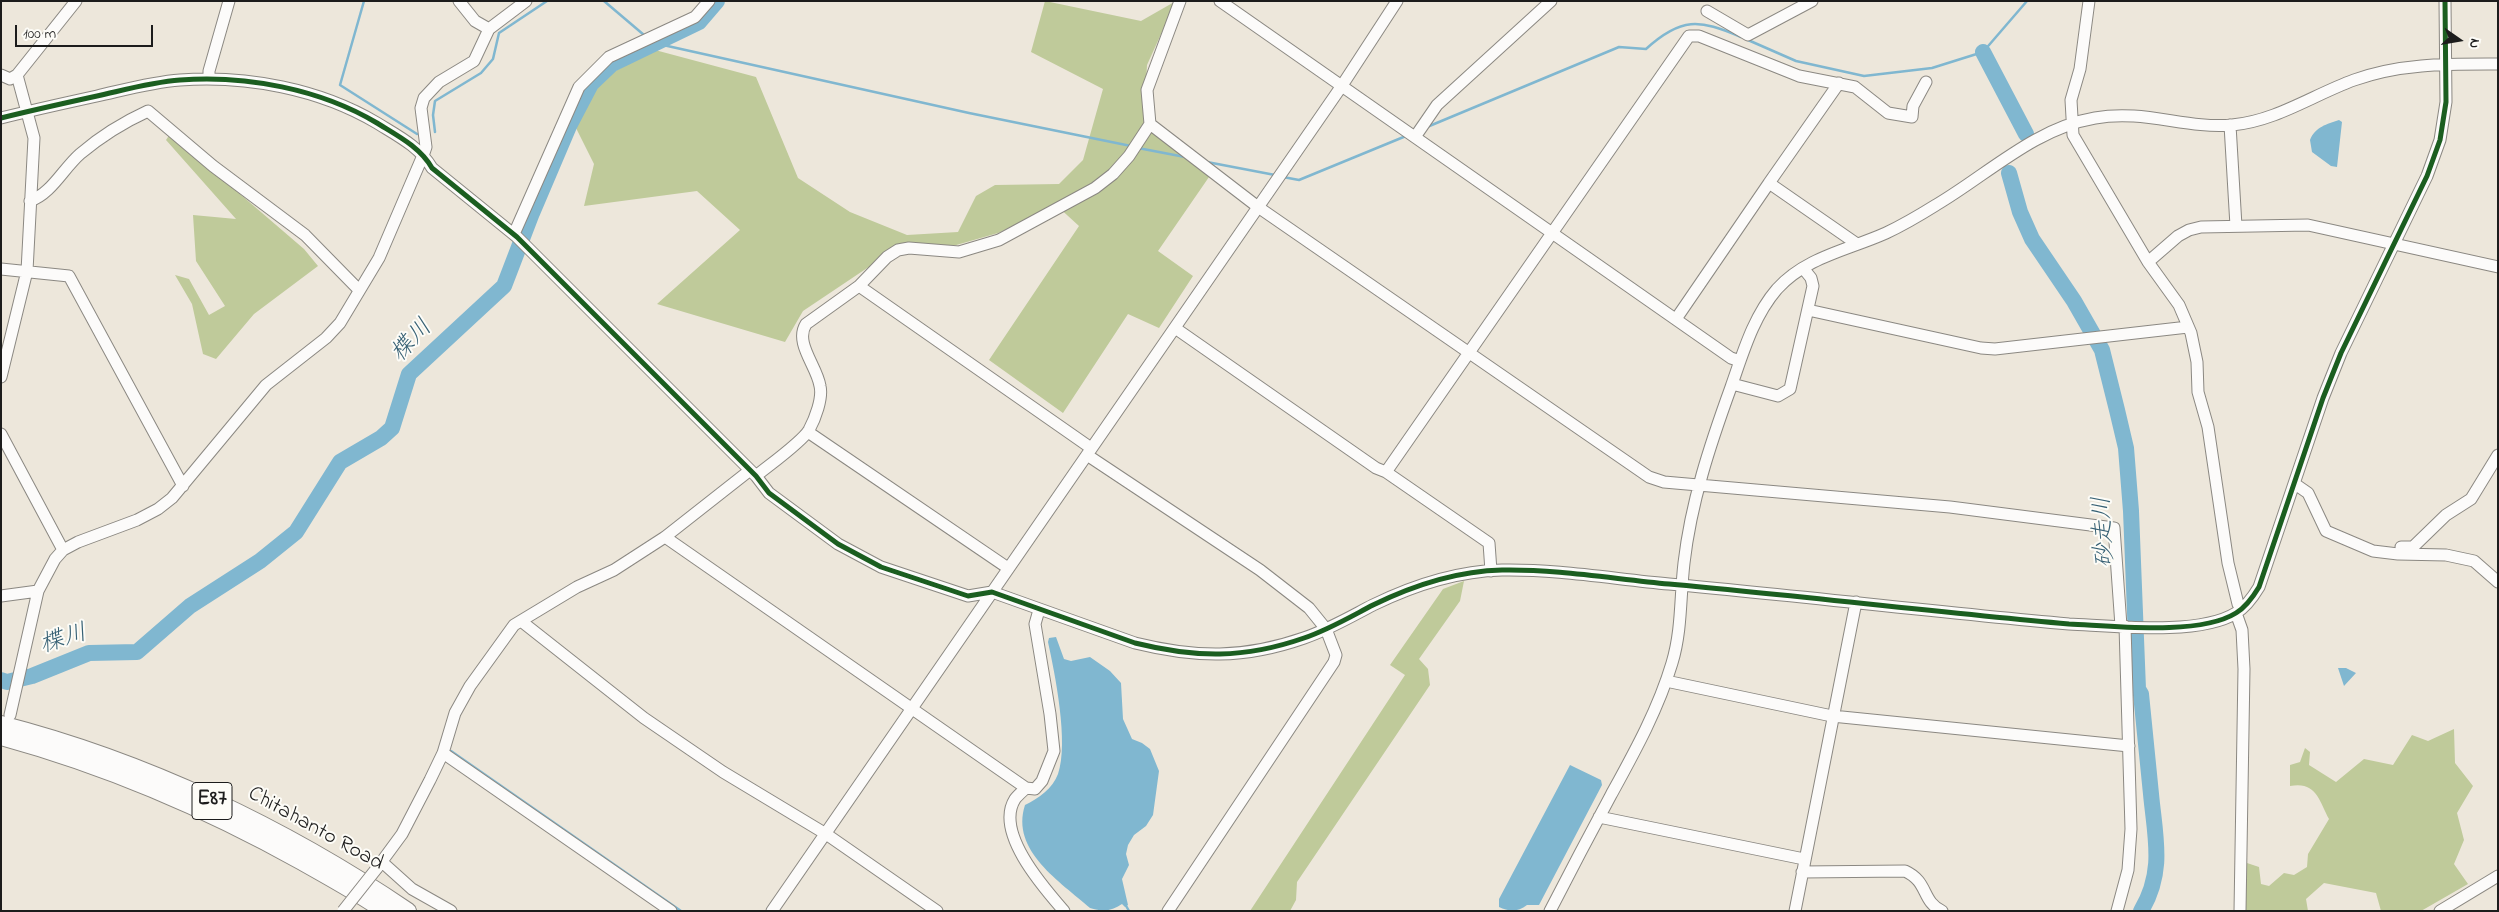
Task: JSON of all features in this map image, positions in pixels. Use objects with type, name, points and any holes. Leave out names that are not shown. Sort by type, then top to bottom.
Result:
[{"type":"highway","name":"Chitahanto Road","points":[[5,719],[96,753],[235,811],[358,878],[408,911]]},
{"type":"highway","name":"Chitahanto Road","points":[[1,737],[98,768],[201,810],[263,840],[384,911]]},
{"type":"street","points":[[1,75],[10,79],[17,75],[76,1]]},
{"type":"street","points":[[209,79],[209,71],[229,1]]},
{"type":"street","points":[[459,1],[475,21],[489,29]]},
{"type":"street","points":[[5,719],[6,701],[18,687],[38,591],[47,571],[63,550],[158,509],[183,486],[266,385],[326,338],[340,323],[379,258],[424,153],[426,147],[421,108],[424,98],[439,82],[474,61],[489,29],[526,1]]},
{"type":"street","points":[[516,236],[579,87],[609,57],[695,17],[709,1]]},
{"type":"street","points":[[343,911],[402,834],[443,753],[455,712],[470,686],[514,625],[576,587],[614,570],[665,537],[808,432],[818,406],[821,386],[802,339],[802,330],[806,324],[859,286],[887,257],[898,250],[909,248],[959,252],[998,240],[1051,214],[1095,188],[1113,174],[1129,156],[1150,124],[1147,90],[1180,1]]},
{"type":"street","points":[[1220,1],[1731,358],[1740,360]]},
{"type":"street","points":[[772,911],[1341,87],[1396,1]]},
{"type":"street","points":[[1415,137],[1437,105],[1551,1]]},
{"type":"street","points":[[1706,11],[1746,38],[1812,1]]},
{"type":"street","points":[[2089,1],[2080,69],[2071,100],[2072,135],[2148,262],[2179,305],[2194,344],[2198,362],[2198,392],[2208,427],[2228,563],[2242,630],[2244,669],[2240,911]]},
{"type":"street","points":[[1,118],[156,84],[209,79],[274,86],[321,98],[372,120],[424,153],[432,168],[516,236],[753,474],[769,493],[838,544],[881,567],[968,596],[992,592],[1135,643],[1196,655],[1241,654],[1262,651],[1306,638],[1398,594],[1419,586],[1462,575],[1491,571],[1526,571],[1683,585],[2068,624],[2130,626],[2203,625],[2239,611],[2259,587],[2295,484],[2322,398],[2341,352],[2427,176],[2440,140],[2446,102],[2445,1]]},
{"type":"street","points":[[1386,472],[1689,36],[1699,36],[1799,76],[1855,87],[1888,113],[1912,117],[1913,106],[1926,82]]},
{"type":"street","points":[[1550,911],[1647,728],[1666,681],[1678,637],[1690,526],[1699,484],[1715,430],[1740,360],[1764,308],[1780,286],[1804,268],[1830,253],[1888,232],[1937,204],[2030,143],[2072,123],[2094,118],[2134,114],[2197,124],[2230,125],[2275,115],[2354,81],[2384,71],[2419,65],[2498,64]]},
{"type":"street","points":[[1,377],[27,271],[34,138],[17,75]]},
{"type":"street","points":[[1676,319],[1840,83]]},
{"type":"street","points":[[30,201],[39,198],[79,155],[127,121],[148,111],[213,166],[304,235],[359,290]]},
{"type":"street","points":[[1150,124],[1258,207],[1649,477],[1664,482],[1950,507],[2114,528],[2130,626],[2130,850],[2118,911]]},
{"type":"street","points":[[2230,125],[2236,226]]},
{"type":"street","points":[[1769,183],[1857,244]]},
{"type":"street","points":[[2148,262],[2189,230],[2236,226],[2308,225],[2498,266]]},
{"type":"street","points":[[1732,384],[1778,396],[1786,392],[1792,384],[1813,284],[1804,268]]},
{"type":"street","points":[[1,270],[69,276],[183,486]]},
{"type":"street","points":[[859,286],[1089,451],[1260,570],[1309,608],[1326,629],[1336,655],[1334,662],[1168,911]]},
{"type":"street","points":[[1808,310],[1976,348],[1995,349],[2188,327]]},
{"type":"street","points":[[1175,328],[1489,544],[1491,571]]},
{"type":"street","points":[[808,432],[1008,568]]},
{"type":"street","points":[[1,434],[63,550]]},
{"type":"street","points":[[2382,553],[2386,547],[2413,547],[2419,543],[2446,515],[2471,499],[2498,455]]},
{"type":"street","points":[[2295,484],[2308,493],[2326,531],[2360,546],[2382,553],[2446,555],[2474,562],[2498,582]]},
{"type":"street","points":[[665,537],[1026,788],[1035,789],[1042,781],[1054,751],[1050,714],[1035,624],[1039,610]]},
{"type":"street","points":[[1,596],[38,591]]},
{"type":"street","points":[[1795,911],[1856,602]]},
{"type":"street","points":[[521,621],[644,718],[723,772],[826,834],[937,911]]},
{"type":"street","points":[[1666,681],[1832,716],[2129,746]]},
{"type":"street","points":[[443,753],[671,911]]},
{"type":"street","points":[[1026,788],[1015,799],[1011,815],[1014,838],[1040,883],[1064,911]]},
{"type":"street","points":[[1599,818],[1804,859]]},
{"type":"street","points":[[379,865],[412,889],[451,911]]},
{"type":"street","points":[[1802,872],[1905,871],[1915,875],[1921,882],[1932,905],[1942,911]]},
{"type":"street","points":[[2440,911],[2462,906],[2498,876]]},
{"type":"green space","points":[[1045,1],[1141,21],[1176,1],[1147,65],[1144,123],[1209,177],[1158,251],[1193,276],[1159,328],[1128,314],[1063,413],[989,360],[1079,226],[1056,205],[998,233],[946,248],[900,246],[803,311],[785,342],[657,304],[740,230],[697,191],[584,206],[594,164],[574,124],[591,90],[613,72],[655,50],[756,77],[798,178],[850,212],[907,235],[958,232],[976,196],[995,185],[1059,184],[1083,160],[1103,89],[1031,52]]},
{"type":"green space","points":[[170,134],[304,249],[318,266],[254,314],[216,359],[203,354],[192,304],[175,275],[189,279],[209,315],[225,306],[196,261],[193,215],[236,219],[166,140]]},
{"type":"green space","points":[[1464,581],[1460,601],[1419,659],[1428,669],[1430,685],[1297,882],[1296,900],[1290,911],[1250,911],[1405,675],[1390,665],[1443,589]]},
{"type":"green space","points":[[2454,729],[2455,763],[2473,786],[2457,813],[2464,840],[2454,864],[2468,884],[2421,911],[2381,911],[2376,893],[2324,883],[2306,899],[2308,911],[2246,911],[2244,862],[2259,867],[2261,884],[2269,886],[2284,873],[2294,875],[2307,867],[2308,854],[2329,819],[2316,794],[2311,789],[2299,785],[2290,786],[2290,765],[2300,762],[2305,748],[2310,752],[2309,765],[2336,782],[2364,759],[2393,765],[2412,735],[2428,741]]},
{"type":"water","points":[[2339,120],[2342,122],[2337,167],[2331,166],[2312,152],[2310,140],[2318,129]]},
{"type":"water","points":[[1056,637],[1064,659],[1071,661],[1090,657],[1110,671],[1121,683],[1123,719],[1132,739],[1150,749],[1159,771],[1153,815],[1146,826],[1134,835],[1128,845],[1126,854],[1129,865],[1122,879],[1128,905],[1125,907],[1122,904],[1107,910],[1090,908],[1041,864],[1031,851],[1025,837],[1022,822],[1025,805],[1035,800],[1053,784],[1061,761],[1062,727],[1060,708],[1048,642],[1049,638]]},
{"type":"water","points":[[2338,668],[2346,668],[2356,673],[2344,686]]},
{"type":"water","points":[[1570,765],[1601,780],[1602,785],[1539,905],[1527,905],[1513,911],[1499,907],[1499,899]]},
{"type":"waterway","points":[[364,1],[340,85],[417,134]]},
{"type":"waterway","points":[[435,132],[433,115],[435,101],[481,73],[493,59],[499,33],[547,1]]},
{"type":"waterway","points":[[604,1],[644,35]]},
{"type":"waterway","name":"楪川","points":[[1,680],[7,682],[32,676],[89,653],[137,652],[190,606],[260,561],[296,532],[340,462],[381,438],[392,428],[409,374],[504,286],[532,213],[569,126],[591,84],[612,64],[699,22],[717,1]]},
{"type":"waterway","points":[[1748,40],[1796,61],[1864,76],[1932,68],[1983,52],[2027,1]]},
{"type":"waterway","points":[[1427,127],[1619,47],[1646,49],[1658,39],[1680,26],[1702,24],[1741,37]]},
{"type":"waterway","points":[[651,41],[969,113],[1131,146]]},
{"type":"waterway","name":"砂走川","points":[[1983,52],[2026,134]]},
{"type":"waterway","points":[[1283,177],[1299,180],[1406,136]]},
{"type":"waterway","points":[[1138,148],[1185,157]]},
{"type":"waterway","points":[[1207,162],[1275,175]]},
{"type":"waterway","name":"砂走川","points":[[2009,173],[2020,212],[2032,239],[2074,301],[2102,350],[2126,448],[2131,511],[2138,689],[2141,694],[2156,839],[2156,868],[2153,882],[2141,911]]},
{"type":"waterway","points":[[451,751],[681,911]]},
{"type":"waterway","points":[[1125,904],[1129,911]]},
{"type":"cycle path","points":[[1,118],[149,84],[205,79],[256,82],[282,87],[307,93],[355,111],[408,142],[432,168],[517,237],[756,476],[769,493],[838,544],[881,567],[968,596],[992,592],[1135,643],[1199,654],[1240,653],[1261,650],[1313,635],[1388,598],[1419,586],[1468,573],[1502,570],[1565,573],[2069,624],[2155,628],[2179,627],[2200,625],[2220,620],[2236,613],[2249,602],[2259,587],[2323,398],[2341,353],[2427,176],[2440,140],[2446,102],[2445,1]]}]
